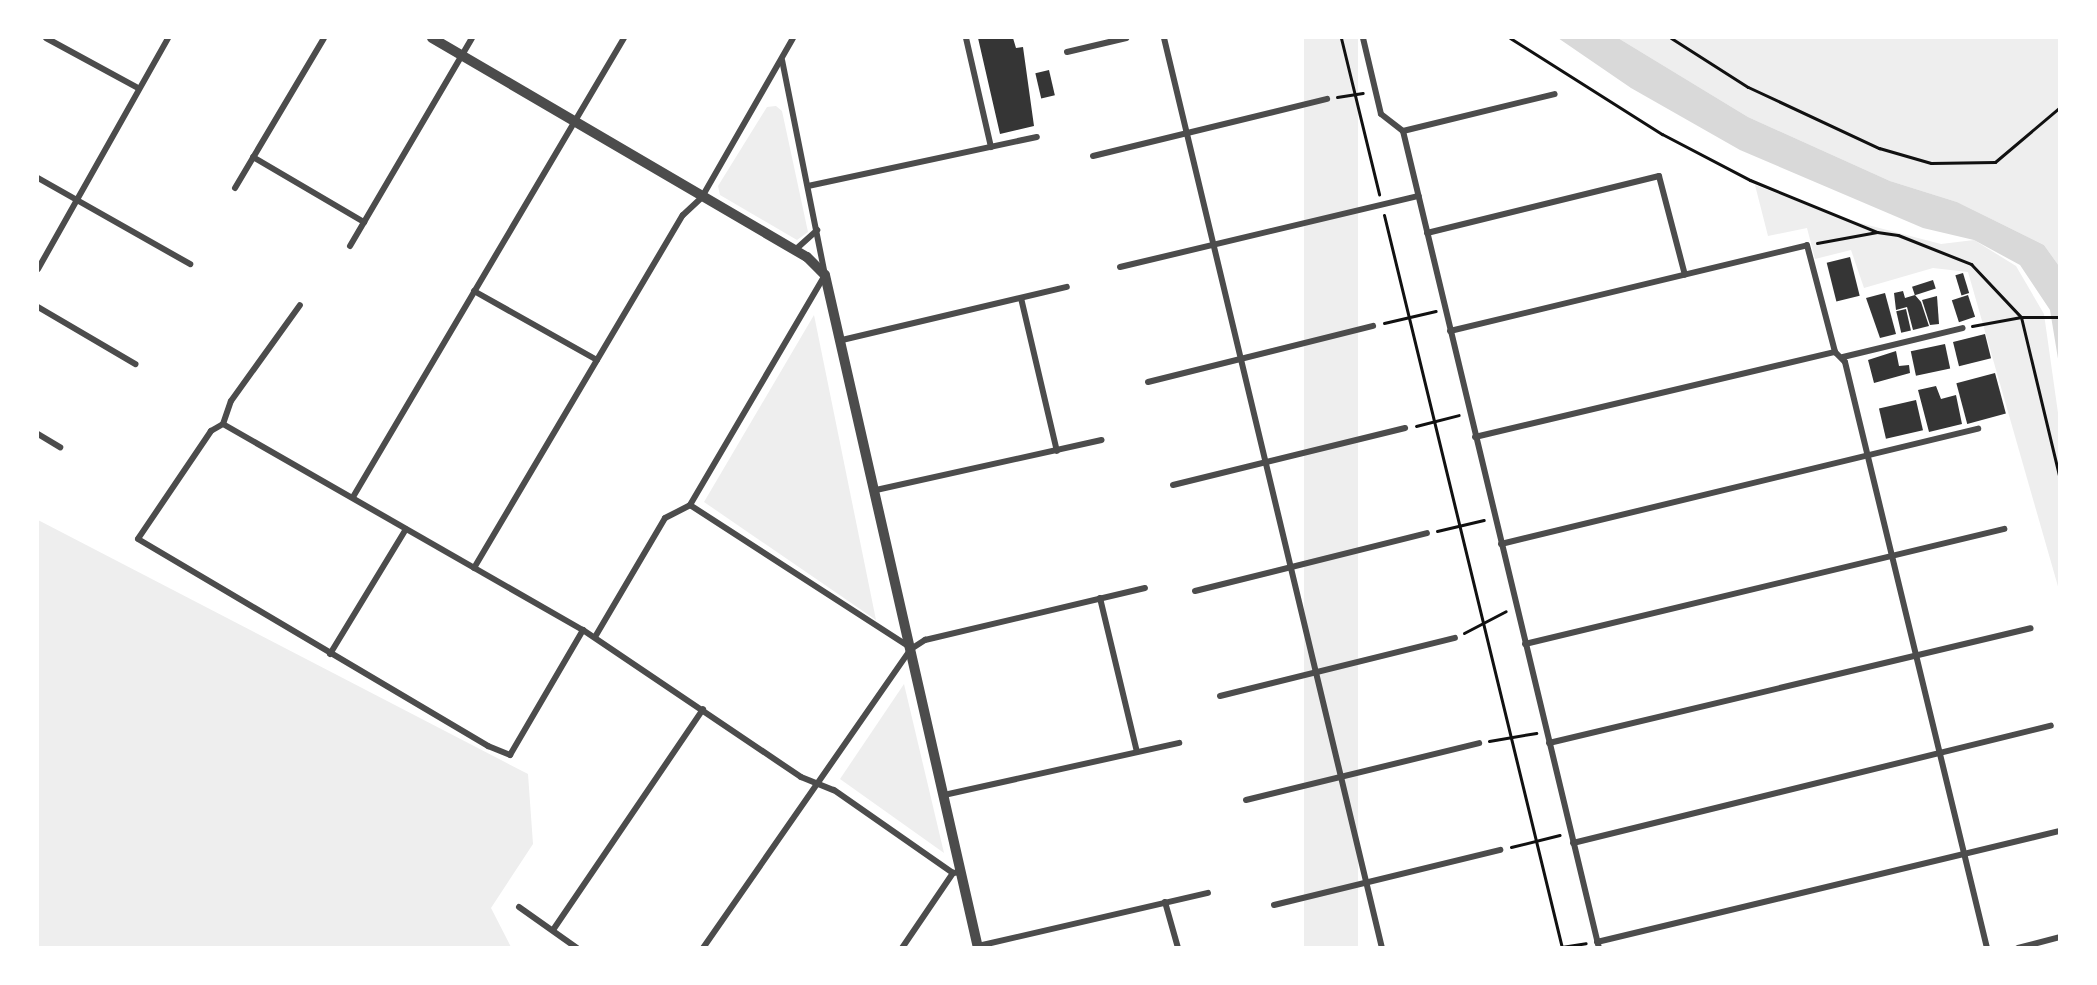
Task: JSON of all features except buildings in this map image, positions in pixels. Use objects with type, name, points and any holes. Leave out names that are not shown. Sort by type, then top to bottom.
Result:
[{"type":"street","points":[[46,38],[138,88]]},
{"type":"street","points":[[38,269],[168,38]]},
{"type":"street","points":[[235,188],[324,38]]},
{"type":"street","points":[[432,38],[795,250],[825,275]]},
{"type":"street","points":[[350,246],[472,38]]},
{"type":"street","points":[[353,497],[624,38]]},
{"type":"street","points":[[474,568],[683,215],[702,197],[793,38]]},
{"type":"street","points":[[966,38],[991,147]]},
{"type":"street","points":[[1066,52],[1126,38]]},
{"type":"street","points":[[1164,38],[1382,948]]},
{"type":"street","points":[[1363,38],[1381,114],[1403,131],[1598,945],[2060,831]]},
{"type":"street","points":[[782,60],[825,275],[842,340],[944,795],[957,873],[978,947],[1208,893]]},
{"type":"street","points":[[1403,131],[1555,94]]},
{"type":"street","points":[[1093,156],[1327,99]]},
{"type":"street","points":[[808,186],[1037,137]]},
{"type":"street","points":[[253,157],[364,222]]},
{"type":"street","points":[[1427,233],[1659,176],[1684,275]]},
{"type":"street","points":[[38,177],[190,264]]},
{"type":"street","points":[[1120,267],[1419,196]]},
{"type":"street","points":[[795,250],[817,230]]},
{"type":"street","points":[[1450,331],[1807,245],[1835,352],[1843,357],[1987,948]]},
{"type":"street","points":[[595,637],[665,518],[690,506],[825,275]]},
{"type":"street","points":[[842,340],[1067,287]]},
{"type":"street","points":[[474,291],[597,360]]},
{"type":"street","points":[[1021,298],[1057,451]]},
{"type":"street","points":[[300,305],[231,401],[223,424],[211,431],[138,539],[330,654],[510,755],[583,630]]},
{"type":"street","points":[[38,307],[135,364]]},
{"type":"street","points":[[1148,382],[1374,326]]},
{"type":"street","points":[[1843,357],[1964,328]]},
{"type":"street","points":[[1475,436],[1835,352]]},
{"type":"street","points":[[223,424],[595,637],[957,873]]},
{"type":"street","points":[[1173,485],[1405,428]]},
{"type":"street","points":[[1501,544],[1978,429]]},
{"type":"street","points":[[38,434],[60,447]]},
{"type":"street","points":[[876,490],[1102,440]]},
{"type":"street","points":[[690,506],[911,649]]},
{"type":"street","points":[[330,654],[406,529]]},
{"type":"street","points":[[1525,644],[2004,529]]},
{"type":"street","points":[[1195,591],[1427,533]]},
{"type":"street","points":[[703,948],[911,649],[925,640],[1145,588]]},
{"type":"street","points":[[1100,598],[1137,752]]},
{"type":"street","points":[[1549,743],[2030,628]]},
{"type":"street","points":[[1220,696],[1455,638]]},
{"type":"street","points":[[553,930],[703,709]]},
{"type":"street","points":[[1574,843],[2051,726]]},
{"type":"street","points":[[944,795],[1179,743]]},
{"type":"street","points":[[1246,800],[1479,744]]},
{"type":"street","points":[[1274,905],[1500,850]]},
{"type":"street","points":[[902,948],[957,873]]},
{"type":"street","points":[[1165,903],[1178,948]]},
{"type":"street","points":[[519,907],[577,948]]},
{"type":"street","points":[[2018,948],[2060,937]]},
{"type":"path","points":[[1341,38],[1562,947]]},
{"type":"path","points":[[1510,38],[1671,139],[1750,180],[1877,232],[1971,264],[2021,317],[2060,480]]},
{"type":"path","points":[[1671,38],[1748,87],[1879,148],[1931,163],[1995,162],[2060,108]]},
{"type":"path","points":[[1327,99],[1376,90]]},
{"type":"path","points":[[1807,245],[1877,232]]},
{"type":"path","points":[[1374,326],[1445,309]]},
{"type":"path","points":[[1964,328],[2021,317],[2060,317]]},
{"type":"path","points":[[1405,428],[1469,412]]},
{"type":"path","points":[[1427,533],[1495,518]]},
{"type":"path","points":[[1455,638],[1516,606]]},
{"type":"path","points":[[1479,744],[1547,731]]},
{"type":"path","points":[[1500,850],[1571,832]]},
{"type":"path","points":[[1555,948],[1598,945]]},
{"type":"shaded area","points":[[1304,38],[1358,38],[1358,948],[1304,948]]},
{"type":"shaded area","points":[[1558,38],[1618,38],[1748,117],[1890,181],[1957,202],[2044,245],[2059,266],[2059,365],[2050,310],[2020,265],[1974,240],[1923,228],[1740,150],[1631,88]]},
{"type":"shaded area","points":[[1618,38],[2059,38],[2059,266],[2044,245],[1957,202],[1890,181],[1748,117]]},
{"type":"shaded area","points":[[776,106],[782,111],[808,232],[797,240],[720,195],[718,186],[767,107]]},
{"type":"shaded area","points":[[1755,185],[1841,218],[1941,244],[1974,240],[2016,266],[2044,314],[2059,420],[2059,590],[1968,272],[1933,268],[1864,288],[1851,250],[1815,259],[1807,228],[1768,236]]},
{"type":"shaded area","points":[[814,315],[876,620],[704,502]]},
{"type":"shaded area","points":[[38,520],[528,774],[533,844],[491,908],[511,947],[38,947]]},
{"type":"shaded area","points":[[904,684],[944,853],[840,779]]}]
